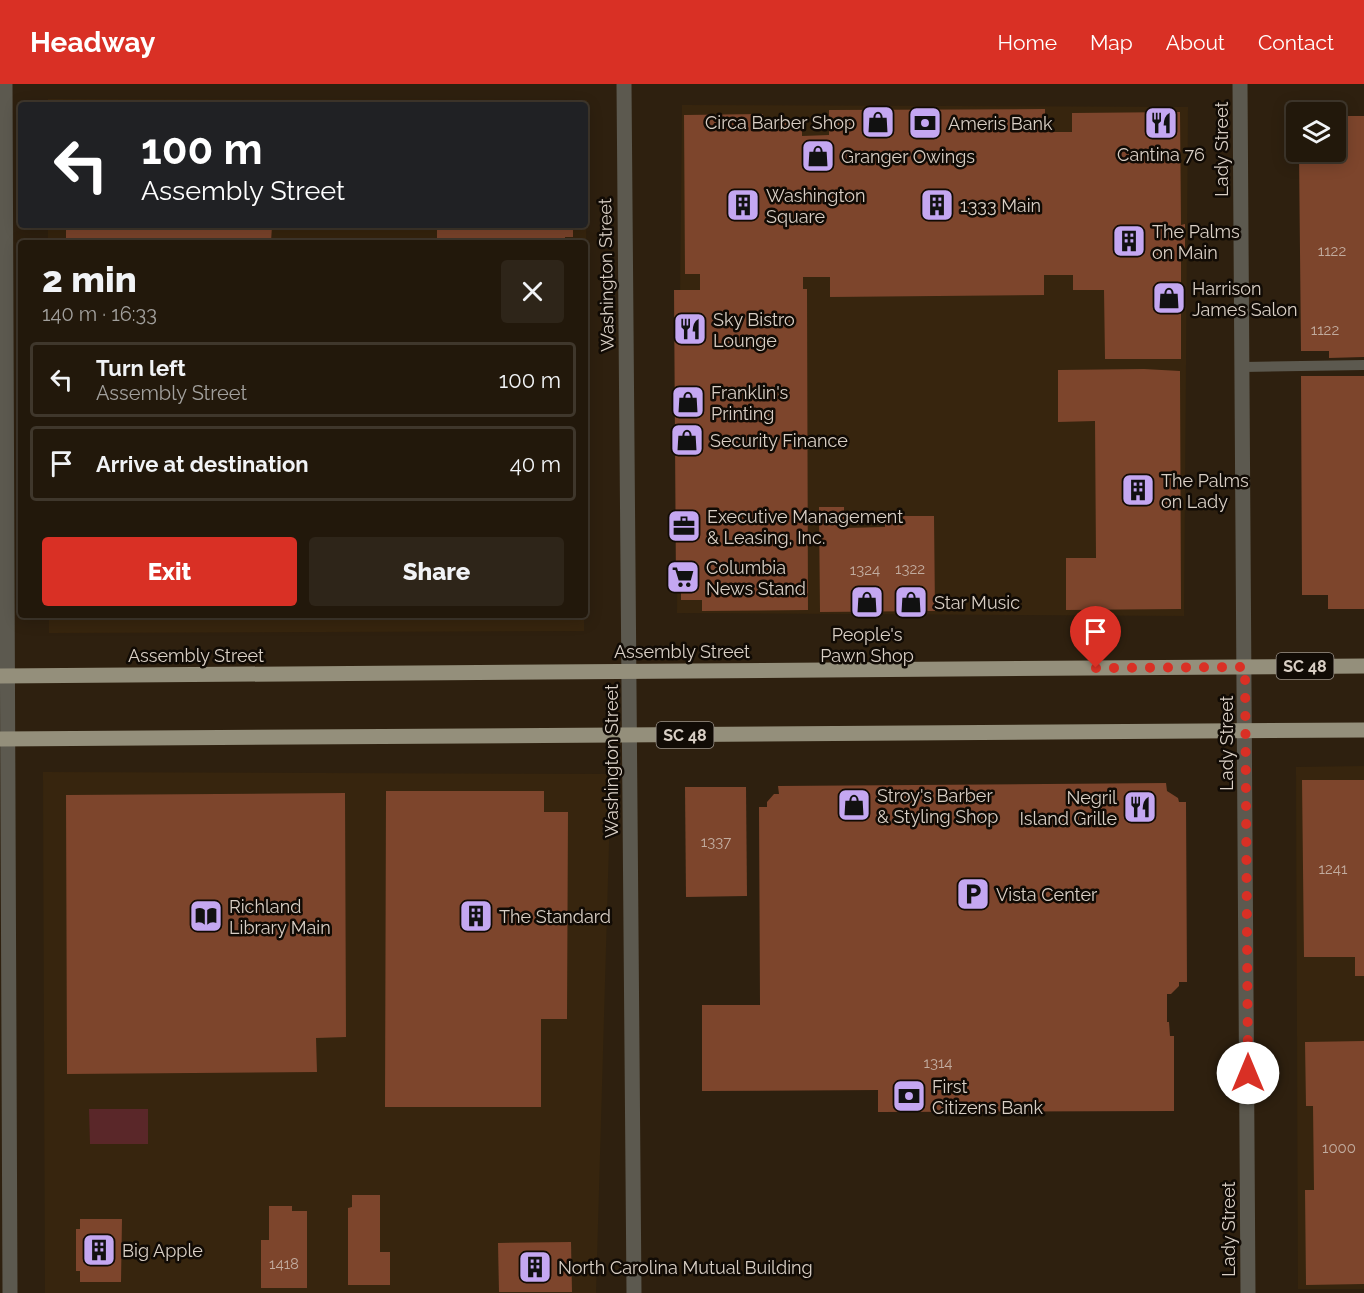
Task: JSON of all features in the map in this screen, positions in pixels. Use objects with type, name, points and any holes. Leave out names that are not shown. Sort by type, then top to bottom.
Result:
[{"type":"main road","name":"Assembly Street","points":[[3,676],[1364,666]]},
{"type":"main road","name":"SC 48","points":[[3,739],[1364,730]]},
{"type":"street","points":[[5,84],[3,739],[10,1293]]},
{"type":"street","name":"Washington Street","points":[[624,84],[631,671],[634,1293]]},
{"type":"street","name":"Lady Street","points":[[1240,84],[1248,1293]]},
{"type":"lane","points":[[1243,367],[1364,365]]},
{"type":"shaded area","points":[[48,99],[587,100],[587,102],[48,102]]},
{"type":"shaded area","points":[[682,105],[1188,107],[1184,616],[677,613]]},
{"type":"shaded area","points":[[48,228],[586,228],[586,240],[48,240]]},
{"type":"shaded area","points":[[49,618],[584,618],[584,631],[49,633]]},
{"type":"shaded area","points":[[1364,766],[1364,1289],[1298,1289],[1296,767]]},
{"type":"shaded area","points":[[43,772],[611,774],[596,1293],[45,1293]]},
{"type":"shaded area","points":[[89,1109],[148,1109],[148,1144],[90,1144]]},
{"type":"building","points":[[1045,109],[1045,132],[1072,132],[1072,113],[1180,112],[1181,225],[1185,224],[1185,258],[1181,258],[1181,359],[1105,359],[1104,290],[1073,290],[1073,275],[1044,275],[1044,295],[830,297],[830,277],[803,277],[803,289],[807,289],[808,610],[702,611],[702,600],[681,600],[681,588],[676,588],[674,290],[700,290],[700,274],[685,274],[684,115],[763,114],[763,120],[802,120],[802,136],[829,135],[829,110]]},
{"type":"building","points":[[1346,116],[1364,116],[1364,357],[1329,358],[1329,351],[1301,351],[1299,162],[1346,162]]},
{"type":"building","points":[[66,228],[272,228],[271,240],[66,240]]},
{"type":"building","points":[[437,228],[573,228],[573,237],[565,237],[565,240],[437,240]]},
{"type":"building","name":"The Palms on Lady","points":[[1058,370],[1180,371],[1181,609],[1066,610],[1066,558],[1096,558],[1095,421],[1058,422]]},
{"type":"building","points":[[1301,376],[1364,376],[1364,609],[1328,609],[1328,595],[1302,595]]},
{"type":"building","points":[[819,507],[844,507],[844,528],[885,527],[885,516],[934,516],[935,611],[820,612]]},
{"type":"building","points":[[1302,780],[1364,780],[1364,976],[1355,976],[1355,957],[1304,957]]},
{"type":"building","name":"Vista Center","points":[[1166,783],[1167,791],[1178,798],[1179,802],[1186,802],[1187,982],[1179,982],[1179,986],[1171,994],[1167,994],[1167,1022],[1169,1022],[1170,1036],[1174,1036],[1174,1111],[878,1112],[878,1090],[702,1091],[702,1005],[760,1005],[759,807],[767,807],[767,802],[774,794],[779,794],[778,786]]},
{"type":"building","points":[[685,787],[746,787],[747,896],[686,897]]},
{"type":"building","name":"The Standard","points":[[386,791],[544,791],[544,812],[568,812],[567,1019],[541,1019],[541,1107],[385,1107]]},
{"type":"building","name":"Richland Library Main","points":[[345,793],[346,1037],[316,1038],[317,1072],[67,1074],[66,795]]},
{"type":"building","points":[[1364,1041],[1364,1284],[1306,1285],[1305,1190],[1314,1190],[1313,1106],[1306,1106],[1305,1042]]},
{"type":"building","points":[[352,1195],[380,1195],[380,1252],[390,1252],[390,1285],[348,1285],[348,1208],[352,1207]]},
{"type":"building","points":[[269,1206],[292,1206],[292,1211],[307,1211],[307,1288],[261,1288],[261,1240],[269,1240]]},
{"type":"building","name":"Big Apple","points":[[80,1219],[122,1219],[121,1282],[80,1282],[80,1271],[76,1271],[76,1229],[80,1229]]},
{"type":"building","name":"North Carolina Mutual Building","points":[[571,1242],[572,1292],[499,1292],[498,1243]]},
{"type":"place","name":"Circa Barber Shop","points":[[878,122]]},
{"type":"place","name":"Ameris Bank","points":[[925,123]]},
{"type":"place","name":"Cantina 76","points":[[1161,123]]},
{"type":"place","name":"Granger Owings","points":[[818,156]]},
{"type":"place","name":"Washington Square","points":[[743,205]]},
{"type":"place","name":"1333 Main","points":[[937,205]]},
{"type":"place","name":"The Palms on Main","points":[[1129,241]]},
{"type":"place","name":"Harrison James Salon","points":[[1169,298]]},
{"type":"place","name":"Sky Bistro Lounge","points":[[690,329]]},
{"type":"place","name":"Franklin's Printing","points":[[688,402]]},
{"type":"place","name":"Security Finance","points":[[687,440]]},
{"type":"place","name":"The Palms on Lady","points":[[1138,490]]},
{"type":"place","name":"Executive Management & Leasing, Inc.","points":[[684,526]]},
{"type":"place","name":"Columbia News Stand","points":[[683,577]]},
{"type":"place","name":"People's Pawn Shop","points":[[867,602]]},
{"type":"place","name":"Star Music","points":[[911,602]]},
{"type":"place","name":"Stroy's Barber & Styling Shop","points":[[854,805]]},
{"type":"place","name":"Negril Island Grille","points":[[1140,807]]},
{"type":"place","name":"Vista Center","points":[[973,894]]},
{"type":"place","name":"Richland Library Main","points":[[206,916]]},
{"type":"place","name":"The Standard","points":[[476,916]]},
{"type":"place","name":"First Citizens Bank","points":[[909,1096]]},
{"type":"place","name":"Big Apple","points":[[99,1250]]},
{"type":"place","name":"North Carolina Mutual Building","points":[[535,1267]]},
{"type":"route","points":[[1096,668],[1245,667],[1248,1073]]}]
